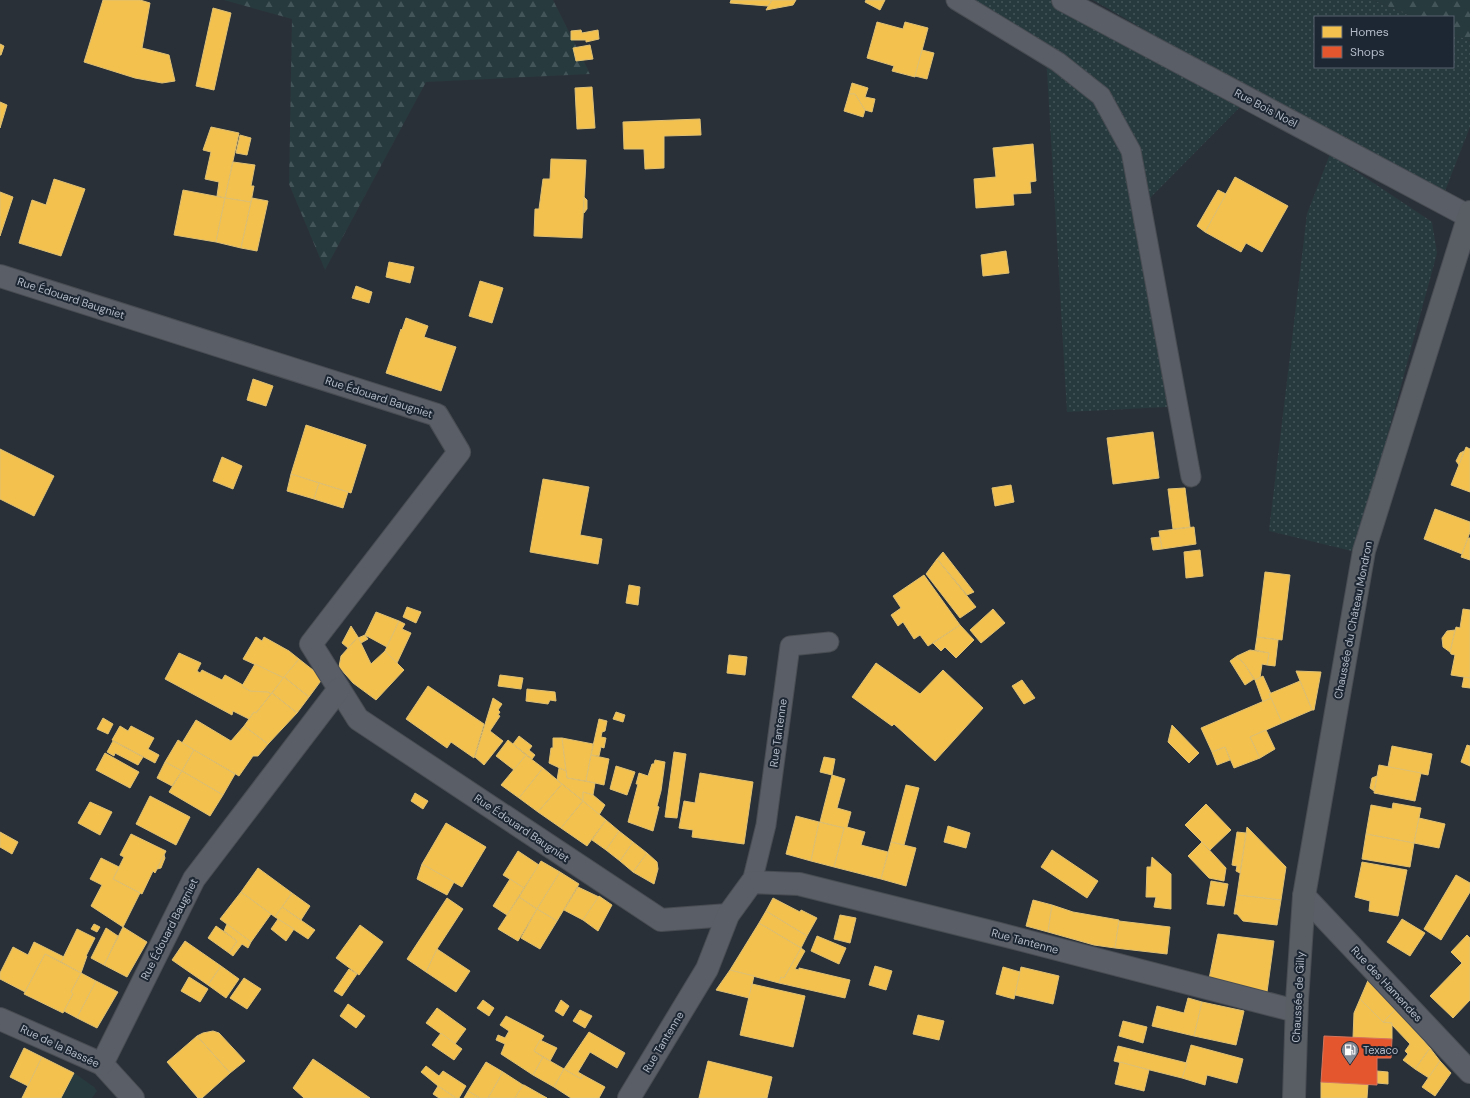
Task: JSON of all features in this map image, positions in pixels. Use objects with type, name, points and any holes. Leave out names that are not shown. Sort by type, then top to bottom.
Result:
[{"type":"main road","name":"Chaussée du Château Mondron","points":[[1304,896],[1364,551],[1469,214]]},
{"type":"main road","name":"Chaussée de Gilly","points":[[1294,1098],[1296,1011],[1304,896]]},
{"type":"street","name":"Rue Bois Noël","points":[[1063,0],[1469,214]]},
{"type":"street","name":"Rue Édouard Baugniet","points":[[0,276],[437,415],[459,452],[311,644],[358,719],[661,920],[728,915]]},
{"type":"street","name":"Rue Édouard Baugniet","points":[[102,1064],[194,879],[339,689]]},
{"type":"street","name":"Rue Tantenne","points":[[629,1098],[707,969],[728,915],[752,882],[799,884],[1296,1011]]},
{"type":"street","name":"Rue des Hamendes","points":[[1304,896],[1470,1072]]},
{"type":"street","name":"Rue de la Bassée","points":[[0,1018],[102,1064],[133,1098]]},
{"type":"lane","points":[[956,0],[1058,62],[1100,96],[1131,151],[1191,477]]},
{"type":"lane","name":"Rue Tantenne","points":[[752,882],[766,825],[790,646],[829,642]]},
{"type":"green space","points":[[224,0],[553,0],[590,74],[426,82],[325,270],[289,184],[292,19]]},
{"type":"green space","points":[[956,0],[1055,0],[1242,105],[1141,207],[1167,407],[1067,412],[1046,54]]},
{"type":"green space","points":[[1093,0],[1373,0],[1411,16],[1314,16],[1314,68],[1454,68],[1454,34],[1470,41],[1470,127],[1441,201]]},
{"type":"green space","points":[[1373,0],[1470,0],[1470,41],[1454,34],[1454,16],[1411,16]]},
{"type":"green space","points":[[1330,154],[1432,222],[1437,253],[1356,552],[1269,531],[1307,214]]},
{"type":"green space","points":[[73,1072],[94,1087],[97,1091],[92,1098],[60,1098]]},
{"type":"building: Homes","points":[[103,0],[140,0],[150,3],[142,48],[169,55],[175,81],[162,83],[135,78],[84,62]]},
{"type":"building: Homes","points":[[731,0],[772,0],[768,6],[730,3]]},
{"type":"building: Homes","points":[[772,0],[796,0],[793,5],[766,10]]},
{"type":"building: Homes","points":[[866,0],[885,0],[880,10],[865,2]]},
{"type":"building: Homes","points":[[213,8],[231,13],[214,90],[196,86]]},
{"type":"building: Homes","points":[[877,22],[903,29],[905,22],[928,28],[915,77],[892,71],[894,66],[867,58]]},
{"type":"building: Homes","points":[[581,30],[582,33],[598,30],[599,39],[586,42],[586,40],[571,40],[571,31]]},
{"type":"building: Homes","points":[[0,44],[4,46],[1,55],[0,55]]},
{"type":"building: Homes","points":[[590,45],[593,59],[576,61],[573,48]]},
{"type":"building: Homes","points":[[922,50],[934,53],[927,79],[915,76]]},
{"type":"building: Homes","points":[[852,83],[868,88],[865,97],[875,99],[872,112],[865,110],[855,94],[849,94]]},
{"type":"building: Homes","points":[[592,87],[595,128],[577,129],[575,88]]},
{"type":"building: Homes","points":[[849,94],[855,94],[865,110],[863,117],[844,111]]},
{"type":"building: Homes","points":[[0,102],[7,105],[0,128]]},
{"type":"building: Homes","points":[[700,119],[701,135],[664,136],[664,168],[645,169],[644,149],[624,149],[623,122]]},
{"type":"building: Homes","points":[[211,127],[239,133],[225,198],[217,196],[219,182],[205,179],[211,152],[203,150]]},
{"type":"building: Homes","points":[[240,135],[251,138],[247,155],[236,153]]},
{"type":"building: Homes","points":[[1033,144],[1036,181],[1030,182],[1031,193],[1013,194],[1014,205],[976,208],[974,179],[996,177],[993,148]]},
{"type":"building: Homes","points":[[551,159],[586,160],[582,238],[534,236],[535,209],[539,209],[543,179],[550,179]]},
{"type":"building: Homes","points":[[233,162],[255,165],[251,186],[254,186],[251,202],[225,198]]},
{"type":"building: Homes","points":[[1235,177],[1288,206],[1262,252],[1246,243],[1241,252],[1205,232]]},
{"type":"building: Homes","points":[[54,179],[85,189],[61,256],[19,243],[32,200],[46,205]]},
{"type":"building: Homes","points":[[183,190],[225,198],[216,242],[174,235]]},
{"type":"building: Homes","points":[[1218,190],[1226,194],[1205,232],[1197,226]]},
{"type":"building: Homes","points":[[0,192],[13,197],[0,236]]},
{"type":"building: Homes","points":[[584,197],[587,200],[587,209],[584,213]]},
{"type":"building: Homes","points":[[225,198],[251,202],[241,248],[216,242]]},
{"type":"building: Homes","points":[[252,198],[268,201],[257,251],[241,248]]},
{"type":"building: Homes","points":[[1006,251],[1009,273],[983,276],[981,255]]},
{"type":"building: Homes","points":[[389,262],[414,267],[410,283],[386,277]]},
{"type":"building: Homes","points":[[480,281],[503,288],[492,323],[469,316]]},
{"type":"building: Homes","points":[[356,286],[372,292],[369,303],[352,298]]},
{"type":"building: Homes","points":[[406,318],[428,326],[424,337],[456,347],[441,391],[386,373]]},
{"type":"building: Homes","points":[[253,379],[273,386],[266,406],[247,400]]},
{"type":"building: Homes","points":[[306,425],[366,445],[351,493],[291,474]]},
{"type":"building: Homes","points":[[1153,432],[1159,478],[1113,484],[1107,438]]},
{"type":"building: Homes","points":[[1466,447],[1470,449],[1470,492],[1451,485]]},
{"type":"building: Homes","points":[[0,449],[54,476],[34,516],[0,499]]},
{"type":"building: Homes","points":[[1464,451],[1459,465],[1456,461],[1460,453]]},
{"type":"building: Homes","points":[[222,457],[242,466],[233,489],[213,481]]},
{"type":"building: Homes","points":[[291,474],[319,483],[314,499],[287,491]]},
{"type":"building: Homes","points":[[543,479],[589,487],[580,535],[602,539],[598,564],[530,552]]},
{"type":"building: Homes","points":[[319,483],[348,492],[343,508],[314,499]]},
{"type":"building: Homes","points":[[1011,485],[1014,502],[995,506],[992,488]]},
{"type":"building: Homes","points":[[1185,488],[1190,527],[1173,529],[1168,489]]},
{"type":"building: Homes","points":[[1435,509],[1470,522],[1470,532],[1462,554],[1424,539]]},
{"type":"building: Homes","points":[[1194,527],[1196,544],[1162,549],[1159,531]]},
{"type":"building: Homes","points":[[1160,537],[1162,549],[1153,550],[1151,538]]},
{"type":"building: Homes","points":[[1468,538],[1470,538],[1470,560],[1461,557]]},
{"type":"building: Homes","points":[[1200,550],[1203,576],[1186,578],[1184,552]]},
{"type":"building: Homes","points":[[943,552],[974,592],[967,595],[937,559]]},
{"type":"building: Homes","points":[[937,559],[976,607],[960,618],[926,574]]},
{"type":"building: Homes","points":[[1265,572],[1290,575],[1282,640],[1257,637]]},
{"type":"building: Homes","points":[[924,575],[960,625],[928,646],[920,635],[914,639],[903,622],[898,626],[891,615],[901,608],[893,596]]},
{"type":"building: Homes","points":[[629,585],[640,587],[638,605],[626,603]]},
{"type":"building: Homes","points":[[407,607],[421,612],[416,623],[403,617]]},
{"type":"building: Homes","points":[[993,609],[1005,623],[981,643],[970,630]]},
{"type":"building: Homes","points":[[1463,609],[1470,610],[1470,678],[1451,675],[1455,655],[1451,654],[1450,652],[1456,627],[1460,628]]},
{"type":"building: Homes","points":[[376,612],[399,621],[387,647],[365,635]]},
{"type":"building: Homes","points":[[399,621],[405,624],[402,629],[411,633],[397,663],[385,651]]},
{"type":"building: Homes","points":[[960,625],[974,640],[956,658],[945,647],[941,651],[933,643]]},
{"type":"building: Homes","points":[[351,626],[358,637],[348,648],[342,643]]},
{"type":"building: Homes","points":[[1455,630],[1450,652],[1443,647],[1442,638],[1447,631]]},
{"type":"building: Homes","points":[[365,635],[368,639],[361,643],[358,638]]},
{"type":"building: Homes","points":[[256,637],[262,641],[264,637],[289,651],[299,659],[284,678],[243,659]]},
{"type":"building: Homes","points":[[358,637],[371,664],[385,651],[404,670],[376,700],[353,683],[339,667],[341,656]]},
{"type":"building: Homes","points":[[1257,637],[1278,640],[1275,666],[1267,665],[1269,653],[1255,650]]},
{"type":"building: Homes","points":[[1250,650],[1269,653],[1267,665],[1262,664],[1260,678],[1255,680],[1237,656]]},
{"type":"building: Homes","points":[[179,653],[201,663],[197,671],[200,673],[202,670],[222,680],[225,675],[243,685],[242,686],[250,691],[268,692],[271,694],[256,713],[254,712],[249,719],[233,711],[232,715],[165,679]]},
{"type":"building: Homes","points":[[729,655],[747,657],[745,675],[727,673]]},
{"type":"building: Homes","points":[[1237,656],[1254,679],[1245,685],[1230,661]]},
{"type":"building: Homes","points":[[299,659],[323,678],[309,697],[284,677]]},
{"type":"building: Homes","points":[[876,663],[920,694],[943,670],[983,708],[935,761],[894,724],[892,726],[852,697]]},
{"type":"building: Homes","points":[[255,664],[284,678],[271,694],[268,692],[250,691],[242,686]]},
{"type":"building: Homes","points":[[1296,671],[1321,672],[1314,710],[1312,710]]},
{"type":"building: Homes","points":[[500,675],[523,678],[521,689],[498,686]]},
{"type":"building: Homes","points":[[1263,676],[1271,694],[1269,694],[1271,698],[1263,702],[1255,680]]},
{"type":"building: Homes","points":[[284,677],[309,697],[297,713],[272,693]]},
{"type":"building: Homes","points":[[1464,677],[1470,678],[1470,688],[1462,687]]},
{"type":"building: Homes","points":[[1022,680],[1035,698],[1024,704],[1012,686]]},
{"type":"building: Homes","points":[[1300,681],[1312,710],[1282,723],[1269,694]]},
{"type":"building: Homes","points":[[428,686],[484,724],[474,758],[451,742],[447,748],[406,719]]},
{"type":"building: Homes","points":[[527,689],[555,692],[556,701],[550,700],[548,704],[526,701]]},
{"type":"building: Homes","points":[[272,693],[297,713],[268,744],[244,726],[254,712],[256,713]]},
{"type":"building: Homes","points":[[493,698],[502,704],[498,710],[500,712],[498,715],[500,716],[490,731],[503,741],[484,765],[475,757]]},
{"type":"building: Homes","points":[[1271,698],[1282,723],[1250,737],[1260,758],[1234,768],[1225,747],[1212,752],[1201,728]]},
{"type":"building: Homes","points":[[616,712],[625,715],[623,722],[613,719]]},
{"type":"building: Homes","points":[[103,718],[113,724],[108,734],[97,729]]},
{"type":"building: Homes","points":[[599,719],[607,721],[605,731],[602,732],[601,737],[606,738],[604,748],[601,747],[599,756],[591,755]]},
{"type":"building: Homes","points":[[196,720],[231,741],[244,726],[268,744],[258,756],[253,756],[239,776],[182,743]]},
{"type":"building: Homes","points":[[1172,725],[1199,753],[1189,763],[1168,742]]},
{"type":"building: Homes","points":[[120,726],[128,731],[131,726],[154,738],[148,749],[159,755],[155,763],[112,740]]},
{"type":"building: Homes","points":[[1266,730],[1275,749],[1260,758],[1250,737]]},
{"type":"building: Homes","points":[[519,736],[532,746],[529,750],[535,755],[532,759],[513,744]]},
{"type":"building: Homes","points":[[553,738],[562,738],[566,771],[549,763],[551,748],[553,748]]},
{"type":"building: Homes","points":[[562,738],[593,744],[586,781],[567,778]]},
{"type":"building: Homes","points":[[178,740],[194,750],[182,771],[165,762]]},
{"type":"building: Homes","points":[[508,740],[526,755],[514,770],[496,756]]},
{"type":"building: Homes","points":[[113,741],[143,757],[138,765],[115,753],[114,756],[107,752]]},
{"type":"building: Homes","points":[[1467,745],[1470,746],[1470,766],[1461,762]]},
{"type":"building: Homes","points":[[1392,746],[1432,754],[1428,775],[1388,767]]},
{"type":"building: Homes","points":[[1225,747],[1230,760],[1217,765],[1212,752]]},
{"type":"building: Homes","points":[[194,750],[235,774],[223,795],[182,771]]},
{"type":"building: Homes","points":[[674,752],[686,754],[677,818],[665,817]]},
{"type":"building: Homes","points":[[105,753],[139,772],[130,788],[96,770]]},
{"type":"building: Homes","points":[[526,755],[543,768],[519,798],[501,785]]},
{"type":"building: Homes","points":[[591,755],[609,759],[604,785],[586,781]]},
{"type":"building: Homes","points":[[824,757],[835,759],[832,775],[820,772]]},
{"type":"building: Homes","points":[[655,760],[665,762],[661,791],[657,806],[659,807],[653,831],[628,822],[638,784],[636,784],[639,773],[648,776]]},
{"type":"building: Homes","points":[[165,762],[182,771],[172,786],[157,778]]},
{"type":"building: Homes","points":[[1379,765],[1421,773],[1415,801],[1374,793]]},
{"type":"building: Homes","points":[[616,766],[635,772],[627,795],[610,789]]},
{"type":"building: Homes","points":[[543,768],[562,784],[538,812],[519,798]]},
{"type":"building: Homes","points":[[559,768],[566,771],[567,778],[595,783],[593,795],[583,792],[583,801],[557,780]]},
{"type":"building: Homes","points":[[182,771],[223,795],[210,816],[169,792]]},
{"type":"building: Homes","points":[[700,773],[753,782],[744,844],[692,837],[693,830],[679,828],[684,801],[695,803]]},
{"type":"building: Homes","points":[[832,775],[845,779],[837,808],[851,812],[847,827],[865,832],[861,845],[888,852],[881,879],[834,867],[844,828],[820,822]]},
{"type":"building: Homes","points":[[1377,776],[1374,791],[1370,788],[1372,778]]},
{"type":"building: Homes","points":[[562,784],[583,801],[561,828],[538,812]]},
{"type":"building: Homes","points":[[906,785],[919,788],[904,845],[891,842]]},
{"type":"building: Homes","points":[[583,792],[593,795],[605,805],[599,815],[583,801]]},
{"type":"building: Homes","points":[[415,793],[428,801],[423,809],[411,801]]},
{"type":"building: Homes","points":[[150,796],[190,817],[176,845],[136,824]]},
{"type":"building: Homes","points":[[583,801],[606,820],[587,846],[561,828]]},
{"type":"building: Homes","points":[[90,802],[112,812],[100,835],[78,823]]},
{"type":"building: Homes","points":[[1393,803],[1421,808],[1414,843],[1366,834],[1371,805],[1392,809]]},
{"type":"building: Homes","points":[[1206,804],[1231,830],[1210,850],[1185,825]]},
{"type":"building: Homes","points":[[796,816],[819,822],[811,861],[786,854]]},
{"type":"building: Homes","points":[[1419,818],[1445,824],[1439,848],[1414,843]]},
{"type":"building: Homes","points":[[606,820],[619,831],[606,850],[592,840]]},
{"type":"building: Homes","points":[[819,822],[844,828],[834,867],[811,861]]},
{"type":"building: Homes","points":[[446,823],[486,847],[462,887],[422,864]]},
{"type":"building: Homes","points":[[948,826],[970,833],[966,848],[944,842]]},
{"type":"building: Homes","points":[[1247,827],[1286,867],[1281,900],[1237,895]]},
{"type":"building: Homes","points":[[619,831],[633,842],[620,861],[606,850]]},
{"type":"building: Homes","points":[[0,832],[18,842],[12,854],[0,847]]},
{"type":"building: Homes","points":[[1237,832],[1246,833],[1240,873],[1236,871],[1237,866],[1232,865]]},
{"type":"building: Homes","points":[[131,834],[166,851],[155,873],[153,871],[142,894],[113,879],[124,857],[120,855]]},
{"type":"building: Homes","points":[[1366,834],[1414,843],[1410,867],[1362,859]]},
{"type":"building: Homes","points":[[633,842],[647,853],[633,872],[620,861]]},
{"type":"building: Homes","points":[[891,842],[916,848],[906,886],[881,879]]},
{"type":"building: Homes","points":[[1202,842],[1226,868],[1224,881],[1209,878],[1188,856]]},
{"type":"building: Homes","points":[[1052,850],[1098,881],[1087,898],[1041,867]]},
{"type":"building: Homes","points":[[518,851],[539,865],[524,888],[503,875]]},
{"type":"building: Homes","points":[[647,853],[657,862],[658,869],[654,884],[633,872]]},
{"type":"building: Homes","points":[[164,855],[165,858],[161,868],[157,869]]},
{"type":"building: Homes","points":[[1152,857],[1171,874],[1171,909],[1154,907],[1156,897],[1146,897],[1147,867],[1151,867]]},
{"type":"building: Homes","points":[[101,858],[119,867],[113,879],[140,893],[123,927],[91,906],[102,885],[90,879]]},
{"type":"building: Homes","points":[[541,861],[560,872],[537,909],[519,897]]},
{"type":"building: Homes","points":[[1362,862],[1407,870],[1398,916],[1369,911],[1370,901],[1355,897]]},
{"type":"building: Homes","points":[[422,864],[454,882],[447,895],[417,879]]},
{"type":"building: Homes","points":[[258,868],[292,893],[275,917],[241,892]]},
{"type":"building: Homes","points":[[560,872],[579,884],[557,921],[537,909]]},
{"type":"building: Homes","points":[[1456,875],[1470,883],[1470,892],[1441,940],[1424,929]]},
{"type":"building: Homes","points":[[510,879],[524,888],[507,915],[493,906]]},
{"type":"building: Homes","points":[[1211,881],[1228,884],[1224,906],[1207,904]]},
{"type":"building: Homes","points":[[578,887],[599,897],[583,920],[564,910]]},
{"type":"building: Homes","points":[[241,892],[271,914],[251,942],[220,919]]},
{"type":"building: Homes","points":[[292,893],[310,906],[301,920],[282,907]]},
{"type":"building: Homes","points":[[1237,895],[1281,900],[1277,925],[1243,921],[1237,914],[1234,914]]},
{"type":"building: Homes","points":[[599,896],[612,905],[598,931],[583,920]]},
{"type":"building: Homes","points":[[519,897],[537,909],[518,941],[498,929]]},
{"type":"building: Homes","points":[[447,898],[463,909],[437,949],[426,972],[407,959]]},
{"type":"building: Homes","points":[[773,898],[800,912],[801,910],[817,918],[807,936],[766,911]]},
{"type":"building: Homes","points":[[1033,900],[1052,905],[1048,932],[1026,926]]},
{"type":"building: Homes","points":[[1052,905],[1073,912],[1119,920],[1115,948],[1094,945],[1048,932]]},
{"type":"building: Homes","points":[[282,907],[315,930],[308,939],[275,917]]},
{"type":"building: Homes","points":[[537,909],[557,921],[540,949],[521,938]]},
{"type":"building: Homes","points":[[766,911],[807,936],[801,948],[759,923]]},
{"type":"building: Homes","points":[[840,915],[856,918],[850,943],[834,939]]},
{"type":"building: Homes","points":[[278,919],[294,929],[286,941],[271,929]]},
{"type":"building: Homes","points":[[1402,919],[1425,933],[1410,956],[1387,942]]},
{"type":"building: Homes","points":[[1119,921],[1170,927],[1167,954],[1115,948]]},
{"type":"building: Homes","points":[[759,923],[801,948],[784,978],[781,977],[779,983],[730,970]]},
{"type":"building: Homes","points":[[94,924],[100,927],[97,932],[91,929]]},
{"type":"building: Homes","points":[[227,924],[251,942],[248,948],[242,944],[233,956],[229,953],[237,941],[224,931]]},
{"type":"building: Homes","points":[[360,925],[383,942],[359,975],[336,958]]},
{"type":"building: Homes","points":[[216,926],[237,941],[229,953],[208,938]]},
{"type":"building: Homes","points":[[123,927],[147,942],[127,977],[104,965]]},
{"type":"building: Homes","points":[[106,928],[118,936],[104,965],[91,958]]},
{"type":"building: Homes","points":[[77,929],[95,938],[86,956],[81,973],[61,962]]},
{"type":"building: Homes","points":[[1218,934],[1274,941],[1267,992],[1209,979]]},
{"type":"building: Homes","points":[[1467,935],[1470,938],[1470,1000],[1453,1018],[1430,996],[1462,963],[1451,952]]},
{"type":"building: Homes","points":[[817,936],[846,948],[839,964],[811,951]]},
{"type":"building: Homes","points":[[185,941],[221,966],[208,985],[172,960]]},
{"type":"building: Homes","points":[[34,942],[64,957],[61,962],[45,954],[25,992],[0,979],[0,973],[13,947],[28,955]]},
{"type":"building: Homes","points":[[801,948],[805,951],[795,969],[799,970],[799,968],[850,980],[845,998],[779,983],[781,977],[784,978]]},
{"type":"building: Homes","points":[[437,949],[470,971],[456,992],[426,972]]},
{"type":"building: Homes","points":[[45,954],[81,973],[71,992],[73,994],[63,1013],[24,994]]},
{"type":"building: Homes","points":[[221,966],[239,979],[226,998],[208,985]]},
{"type":"building: Homes","points":[[875,966],[892,971],[886,990],[869,985]]},
{"type":"building: Homes","points":[[1003,967],[1020,972],[1014,999],[996,994]]},
{"type":"building: Homes","points":[[1021,967],[1059,976],[1053,1004],[1015,995]]},
{"type":"building: Homes","points":[[349,969],[357,974],[342,996],[334,991]]},
{"type":"building: Homes","points":[[730,970],[754,976],[749,998],[716,990]]},
{"type":"building: Homes","points":[[81,973],[96,981],[77,1018],[64,1011],[73,994],[71,992]]},
{"type":"building: Homes","points":[[189,977],[208,989],[200,1002],[181,991]]},
{"type":"building: Homes","points":[[244,978],[261,989],[247,1009],[230,998]]},
{"type":"building: Homes","points":[[1369,978],[1396,1009],[1383,1022],[1360,999]]},
{"type":"building: Homes","points":[[96,981],[118,992],[97,1028],[77,1018]]},
{"type":"building: Homes","points":[[752,984],[805,996],[793,1047],[740,1035]]},
{"type":"building: Homes","points":[[1188,998],[1202,1002],[1194,1036],[1152,1026],[1157,1006],[1184,1013]]},
{"type":"building: Homes","points":[[1360,999],[1383,1022],[1392,1023],[1392,1039],[1353,1038],[1354,1013]]},
{"type":"building: Homes","points":[[483,1000],[494,1008],[489,1016],[477,1008]]},
{"type":"building: Homes","points":[[561,1000],[569,1006],[563,1016],[555,1011]]},
{"type":"building: Homes","points":[[1202,1002],[1244,1011],[1236,1045],[1194,1036]]},
{"type":"building: Homes","points":[[348,1004],[365,1016],[356,1028],[340,1016]]},
{"type":"building: Homes","points":[[437,1008],[466,1029],[455,1044],[426,1023]]},
{"type":"building: Homes","points":[[1396,1009],[1430,1048],[1415,1069],[1403,1060],[1408,1054],[1405,1051],[1410,1044],[1392,1025],[1392,1023],[1383,1022]]},
{"type":"building: Homes","points":[[580,1010],[592,1016],[585,1028],[573,1021]]},
{"type":"building: Homes","points":[[918,1015],[944,1021],[939,1040],[913,1034]]},
{"type":"building: Homes","points":[[506,1016],[544,1036],[534,1051],[543,1057],[533,1075],[501,1054],[505,1044],[496,1040],[498,1035],[505,1038],[509,1031],[500,1025]]},
{"type":"building: Homes","points":[[1123,1021],[1147,1027],[1143,1043],[1119,1036]]},
{"type":"building: Homes","points":[[213,1031],[219,1033],[245,1061],[230,1073],[197,1036]]},
{"type":"building: Homes","points":[[589,1032],[625,1053],[617,1068],[590,1052],[578,1072],[583,1075],[581,1079],[564,1069]]},
{"type":"building: Homes","points":[[441,1033],[462,1049],[454,1060],[432,1045]]},
{"type":"building: Homes","points":[[197,1036],[230,1073],[202,1098],[198,1098],[167,1062]]},
{"type":"building: Homes","points":[[540,1040],[557,1048],[550,1061],[534,1051]]},
{"type":"building: Homes","points":[[1191,1045],[1243,1059],[1237,1083],[1207,1075],[1205,1085],[1182,1078]]},
{"type":"building: Homes","points":[[1118,1046],[1187,1063],[1182,1078],[1114,1061]]},
{"type":"building: Homes","points":[[24,1048],[42,1057],[28,1086],[10,1077]]},
{"type":"building: Homes","points":[[1430,1048],[1440,1061],[1429,1078],[1415,1069]]},
{"type":"building: Homes","points":[[42,1057],[74,1073],[61,1098],[22,1098]]},
{"type":"building: Homes","points":[[543,1057],[564,1069],[554,1087],[533,1075]]},
{"type":"building: Homes","points":[[313,1059],[370,1098],[304,1098],[293,1088]]},
{"type":"building: Homes","points":[[708,1061],[772,1077],[767,1098],[699,1098]]},
{"type":"building: Homes","points":[[1440,1061],[1451,1073],[1435,1096],[1422,1087]]},
{"type":"building: Homes","points":[[486,1062],[503,1072],[488,1098],[480,1098],[468,1091]]},
{"type":"building: Homes","points":[[1120,1062],[1149,1070],[1144,1091],[1115,1084]]},
{"type":"building: Homes","points":[[426,1066],[439,1076],[443,1071],[466,1086],[459,1098],[456,1098],[438,1086],[421,1072]]},
{"type":"building: Homes","points":[[564,1069],[581,1079],[583,1075],[605,1087],[599,1098],[571,1098],[554,1087]]},
{"type":"building: Homes","points":[[1377,1071],[1388,1072],[1388,1084],[1377,1083]]},
{"type":"building: Homes","points":[[503,1072],[523,1085],[515,1098],[488,1098]]},
{"type":"building: Homes","points":[[1321,1082],[1368,1084],[1367,1098],[1321,1098]]},
{"type":"building: Homes","points":[[524,1085],[547,1098],[515,1098]]},
{"type":"building: Homes","points":[[438,1086],[456,1098],[439,1098],[433,1094]]},
{"type":"building: Homes","points":[[468,1091],[480,1098],[464,1098]]},
{"type":"building: Shops","name":"Texaco","points":[[1324,1036],[1392,1039],[1391,1058],[1377,1058],[1377,1085],[1321,1082]]},
{"type":"place","name":"Texaco","points":[[1350,1065]]}]
